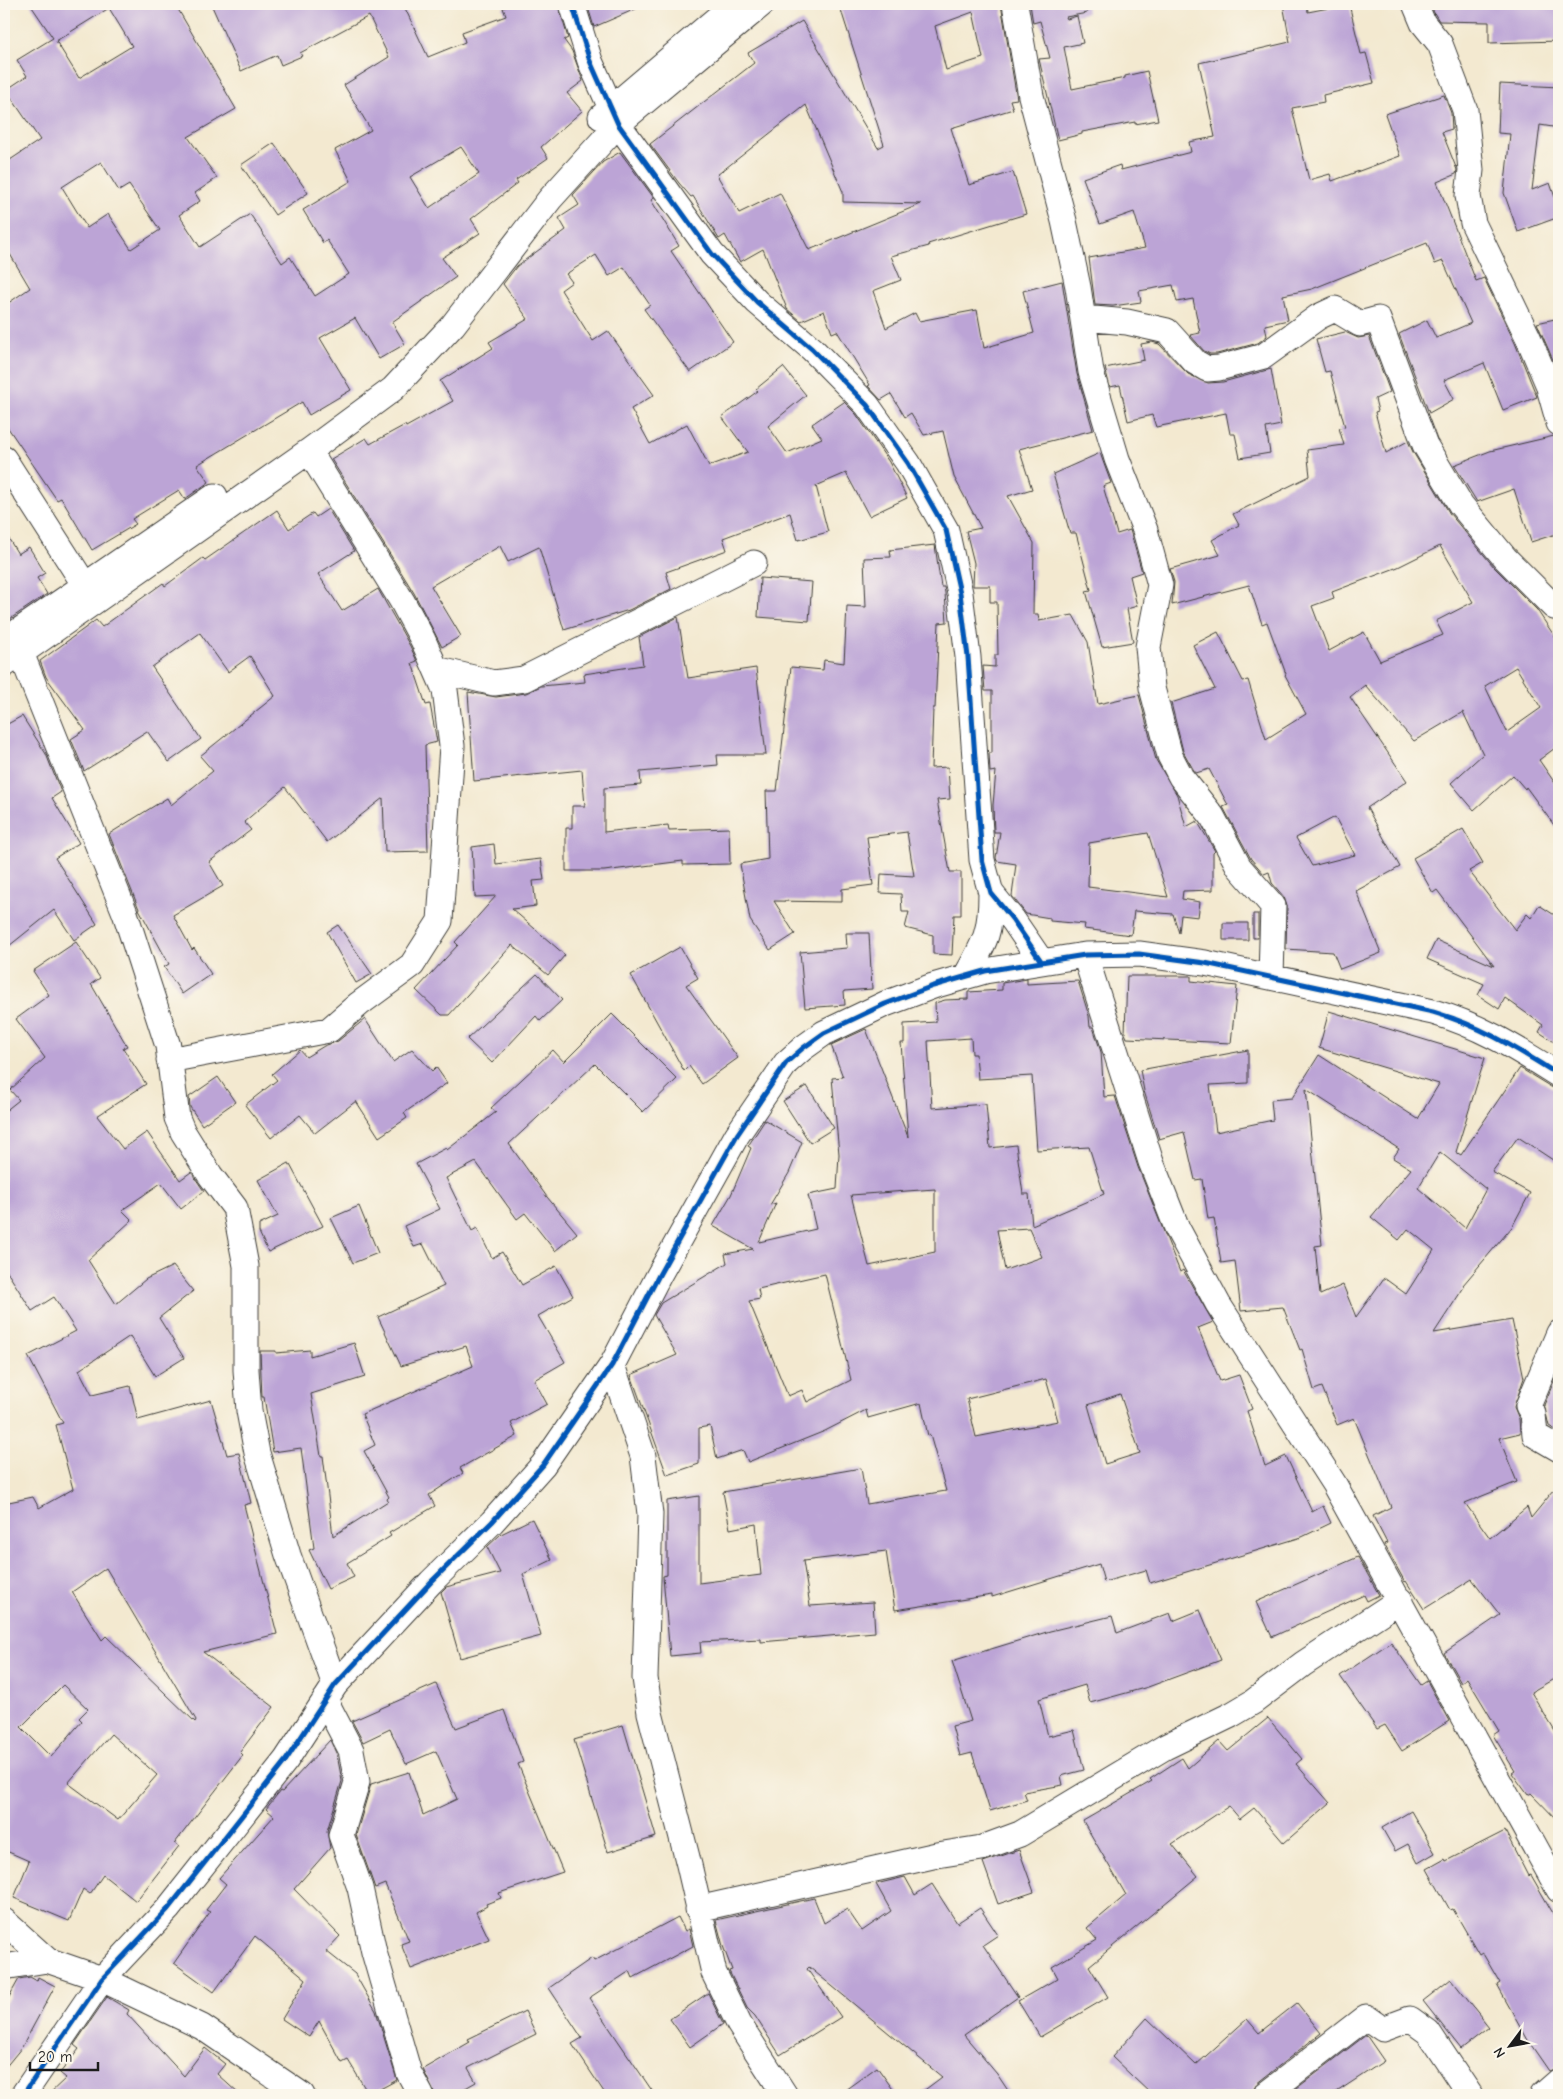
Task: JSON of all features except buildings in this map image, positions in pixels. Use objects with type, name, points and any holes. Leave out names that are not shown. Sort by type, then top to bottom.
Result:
[{"type":"street","points":[[572,4],[590,60],[614,115],[712,254],[757,302],[812,349],[868,405],[889,432],[917,477],[946,530],[962,611],[968,657],[982,860],[991,893],[991,922],[988,934],[966,976]]},
{"type":"street","points":[[421,2095],[409,2073],[374,1952],[360,1888],[341,1834],[357,1782],[351,1750],[330,1693],[257,1453],[248,1411],[246,1266],[235,1208],[210,1175],[183,1132],[177,1118],[168,1046],[125,913],[10,653],[323,423],[383,376],[443,312],[538,188],[734,4]]},
{"type":"street","points":[[90,593],[309,451],[393,389],[420,363],[453,325],[614,115],[762,4]]},
{"type":"street","points":[[1015,4],[1031,96],[1064,221],[1083,318],[1091,372],[1117,459],[1145,530],[1160,585],[1148,647],[1152,688],[1170,756],[1181,777],[1212,816],[1239,867],[1273,906],[1271,977]]},
{"type":"street","points":[[1415,4],[1423,22],[1440,44],[1465,110],[1471,170],[1468,196],[1473,223],[1528,337],[1548,384],[1559,423]]},
{"type":"street","points":[[1083,318],[1127,322],[1167,330],[1195,362],[1207,369],[1219,368],[1264,356],[1318,317],[1336,309],[1360,324],[1378,319],[1425,445],[1460,505],[1505,558],[1554,607],[1559,608]]},
{"type":"street","points":[[170,1060],[329,1030],[358,1004],[412,965],[440,921],[452,746],[445,690],[402,600],[309,451]]},
{"type":"street","points":[[4,459],[90,593]]},
{"type":"street","points":[[436,669],[494,683],[524,679],[754,563]]},
{"type":"street","points":[[991,893],[1013,920],[1041,961]]},
{"type":"street","points":[[23,2095],[102,1979],[168,1909],[286,1760],[330,1693],[431,1582],[492,1522],[543,1465],[612,1365],[659,1275],[737,1135],[786,1063],[824,1033],[885,1004],[966,976],[1041,961],[1085,955],[1139,954],[1205,963],[1464,1021],[1492,1034],[1559,1075]]},
{"type":"street","points":[[1085,955],[1151,1162],[1177,1228],[1218,1304],[1334,1484],[1559,1890]]},
{"type":"street","points":[[1559,1333],[1528,1406],[1533,1414],[1535,1435],[1559,1449]]},
{"type":"street","points":[[612,1365],[644,1456],[650,1514],[645,1678],[650,1713],[689,1865],[714,1973],[740,2024],[785,2095]]},
{"type":"street","points":[[698,1909],[937,1854],[982,1848],[1020,1834],[1090,1794],[1165,1747],[1231,1715],[1253,1702],[1303,1664],[1400,1600]]},
{"type":"street","points":[[4,1921],[47,1960],[102,1979],[202,2027],[302,2095]]},
{"type":"street","points":[[4,1967],[47,1960]]},
{"type":"street","points":[[1265,2095],[1366,2017],[1384,2029],[1410,2019],[1428,2032],[1470,2095]]},
{"type":"street","points":[[1543,2095],[1559,2081]]},
{"type":"cycle path","points":[[572,4],[590,61],[618,124],[712,254],[757,302],[812,349],[867,405],[908,463],[946,530],[960,593],[968,657],[982,860],[991,893],[1013,920],[1041,961]]},
{"type":"cycle path","points":[[23,2095],[102,1979],[168,1909],[286,1760],[335,1685],[431,1582],[492,1522],[543,1465],[612,1365],[659,1275],[737,1135],[786,1063],[824,1033],[885,1004],[933,986],[985,971],[1085,955],[1139,954],[1205,963],[1433,1012],[1483,1031],[1514,1047],[1559,1075]]}]
